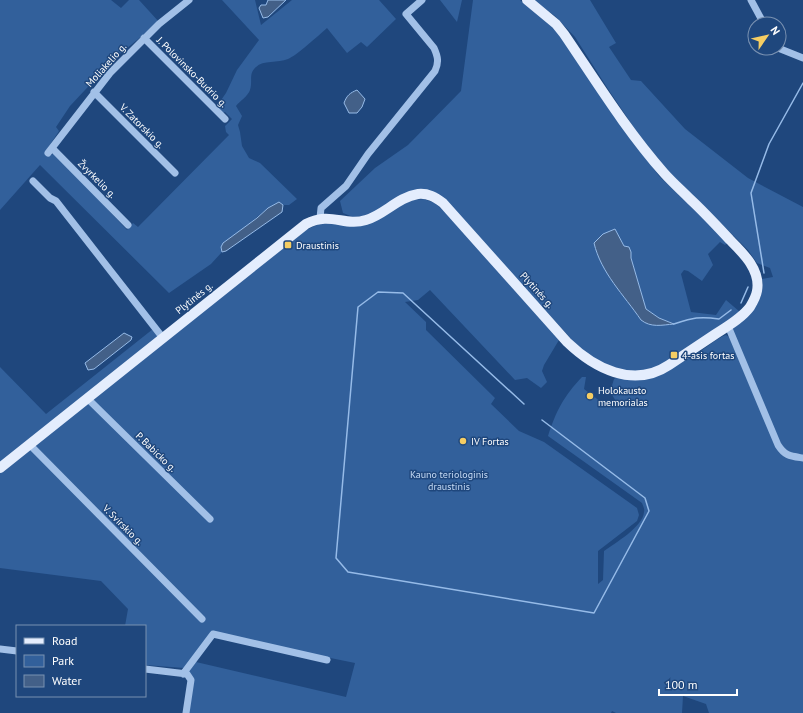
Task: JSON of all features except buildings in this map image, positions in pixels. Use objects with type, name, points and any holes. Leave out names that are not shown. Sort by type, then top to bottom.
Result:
[{"type":"main road","name":"Plytinės g.","points":[[0,468],[299,229],[320,218],[361,221],[373,217],[408,197],[420,194],[433,196],[443,203],[566,342],[577,352],[599,367],[633,376],[642,376],[658,372],[728,326],[749,308],[756,296],[757,285],[751,264],[711,219],[665,174],[610,103],[564,34],[556,24],[527,0]]},
{"type":"street","name":"Moliakelio g.","points":[[50,151],[110,73],[144,38],[189,0]]},
{"type":"street","points":[[320,218],[321,208],[346,186],[368,154],[435,71],[438,65],[437,54],[434,48],[406,14],[422,0]]},
{"type":"street","points":[[751,0],[760,16]]},
{"type":"street","name":"J. Polovinsko-Budrio g.","points":[[144,38],[225,119]]},
{"type":"street","points":[[787,52],[803,58]]},
{"type":"street","name":"V. Zatorskio g.","points":[[94,92],[175,173]]},
{"type":"street","name":"Žvyrkelio g.","points":[[50,151],[128,224]]},
{"type":"street","points":[[34,180],[50,198],[56,201],[164,338]]},
{"type":"street","points":[[728,326],[778,445],[783,453],[803,458]]},
{"type":"street","name":"P. Babicko g.","points":[[88,399],[210,519]]},
{"type":"street","name":"V. Svirskio g.","points":[[30,445],[202,619]]},
{"type":"street","points":[[185,674],[213,634],[327,660]]},
{"type":"street","points":[[0,649],[16,651]]},
{"type":"street","points":[[146,668],[185,674],[191,680],[186,713]]},
{"type":"green space","points":[[0,0],[111,0],[121,8],[129,0],[139,0],[159,22],[115,58],[70,106],[56,127],[59,131],[45,152],[49,156],[56,154],[127,230],[133,223],[138,227],[229,135],[226,132],[225,126],[232,119],[225,112],[223,113],[217,106],[226,93],[237,70],[259,40],[222,0],[255,0],[261,25],[292,0],[379,0],[396,19],[367,47],[361,42],[347,53],[327,28],[292,57],[284,60],[263,63],[256,67],[251,75],[251,87],[249,92],[236,106],[242,116],[238,125],[242,146],[249,158],[260,163],[297,199],[289,205],[283,205],[279,202],[268,208],[221,247],[222,252],[211,264],[169,293],[40,165],[0,210]]},
{"type":"green space","points":[[440,0],[462,0],[457,22]]},
{"type":"green space","points":[[473,0],[520,0],[554,27],[608,107],[659,176],[728,242],[725,245],[720,242],[708,254],[713,265],[702,281],[688,271],[684,270],[681,274],[691,312],[716,315],[726,300],[740,312],[706,337],[661,365],[649,371],[640,373],[625,372],[610,367],[583,352],[448,203],[424,191],[365,216],[353,217],[343,213],[340,201],[375,168],[408,145],[461,91]],"holes":[[[615,229],[624,246],[631,251],[631,258],[646,309],[659,318],[673,323],[660,325],[645,323],[641,320],[610,278],[596,252]]]},
{"type":"green space","points":[[533,0],[590,0],[616,43],[609,47],[631,80],[641,81],[685,129],[748,178],[803,207],[803,455],[790,452],[780,444],[733,333],[733,328],[750,313],[759,301],[762,279],[773,277],[770,268],[757,263],[748,250],[668,171],[637,132],[575,37],[555,16]]},
{"type":"green space","name":"Kauno teriologinis draustinis","points":[[424,199],[435,203],[446,213],[559,340],[544,365],[542,371],[547,382],[541,388],[527,378],[515,380],[430,290],[418,300],[405,302],[426,322],[426,330],[495,398],[491,404],[519,431],[544,442],[637,508],[639,515],[637,521],[598,551],[598,584],[603,580],[604,551],[634,529],[642,518],[644,509],[642,503],[548,436],[561,404],[582,377],[586,377],[584,389],[605,405],[616,401],[610,392],[614,379],[621,378],[640,380],[650,378],[690,357],[720,338],[726,335],[729,337],[778,451],[803,459],[803,713],[709,713],[706,704],[683,696],[682,713],[616,713],[612,711],[611,713],[188,713],[188,670],[196,662],[346,697],[355,663],[214,632],[184,668],[146,665],[146,625],[125,625],[128,609],[101,581],[0,568],[0,473],[306,230],[321,223],[343,224],[397,207],[412,200]]},
{"type":"green space","points":[[153,329],[157,335],[157,338],[0,463],[0,367],[46,414]]},
{"type":"water","points":[[268,0],[286,0],[268,17],[263,18],[259,8],[261,5],[266,5]]},
{"type":"water","points":[[357,90],[365,99],[362,107],[357,113],[349,113],[344,103],[346,98],[352,92]]},
{"type":"water","points":[[279,202],[283,205],[282,212],[226,251],[222,252],[221,247],[223,243],[268,208]]},
{"type":"water","points":[[615,229],[624,246],[629,247],[631,252],[631,258],[646,309],[659,318],[674,324],[653,325],[645,323],[641,320],[607,274],[597,254],[594,243],[603,234]]},
{"type":"water","points":[[124,333],[132,337],[131,340],[94,369],[88,370],[85,363]]},
{"type":"waterway","points":[[764,273],[751,193],[769,144],[803,83]]},
{"type":"waterway","points":[[741,303],[748,287]]},
{"type":"waterway","points":[[524,404],[403,293],[378,292],[358,307],[336,558],[348,572],[594,613],[649,511],[645,498],[542,420]]},
{"type":"waterway","points":[[674,324],[696,318],[719,319],[731,310]]},
{"type":"place","name":"Draustinis","points":[[288,245]]},
{"type":"place","name":"4-asis fortas","points":[[674,355]]},
{"type":"place","name":"Holokausto memorialas","points":[[590,396]]},
{"type":"place","name":"IV Fortas","points":[[463,441]]}]
